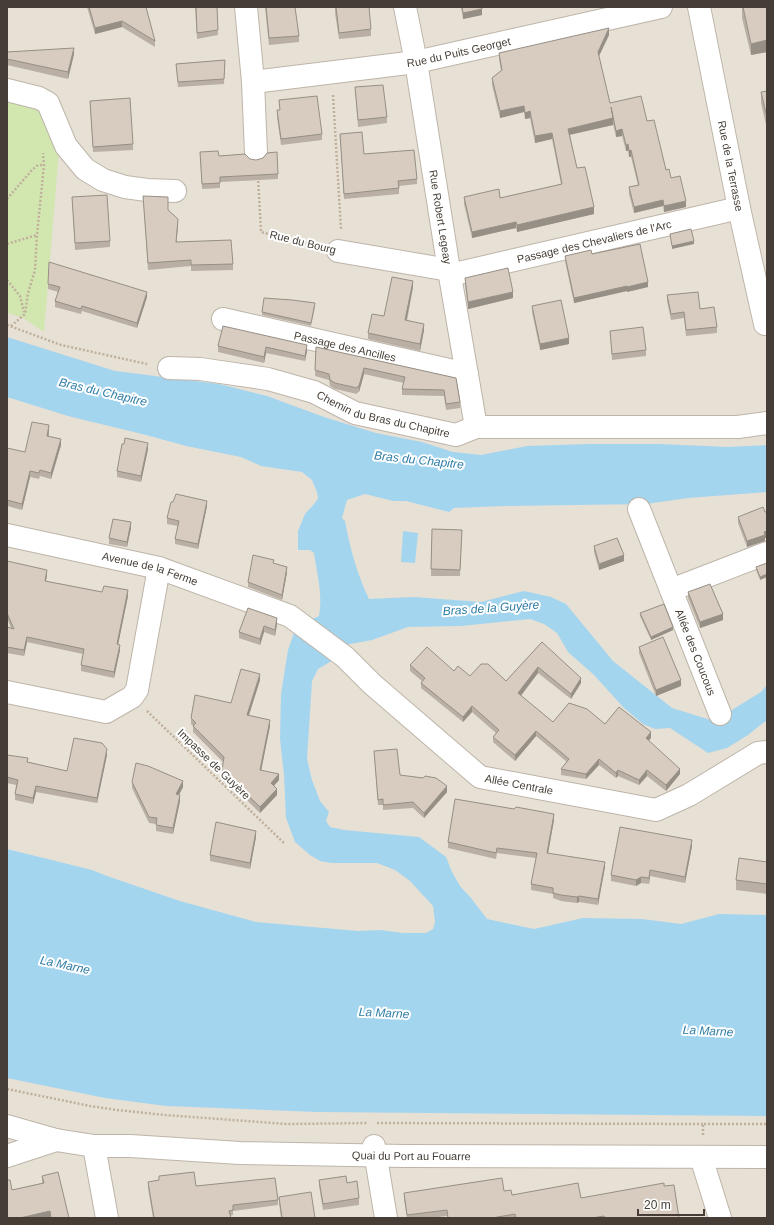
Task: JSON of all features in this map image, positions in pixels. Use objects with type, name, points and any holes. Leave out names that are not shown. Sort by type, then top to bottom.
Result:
[{"type":"street","points":[[246,7],[253,82],[256,153]]},
{"type":"street","name":"Rue Robert Legeay","points":[[405,7],[416,62],[449,273],[476,428]]},
{"type":"street","name":"Rue du Puits Georget","points":[[253,82],[416,62],[661,7]]},
{"type":"street","name":"Rue de la Terrasse","points":[[699,7],[739,208],[765,324]]},
{"type":"street","points":[[7,90],[39,98],[48,103],[66,146],[85,169],[103,180],[125,187],[175,191]]},
{"type":"street","name":"Passage des Chevaliers de l'Arc","points":[[449,273],[739,208]]},
{"type":"street","name":"Rue du Bourg","points":[[340,251],[449,273]]},
{"type":"street","name":"Passage des Ancilles","points":[[224,319],[467,374]]},
{"type":"street","name":"Chemin du Bras du Chapitre","points":[[169,368],[200,369],[268,379],[314,392],[355,413],[456,435],[476,428],[738,427],[767,423]]},
{"type":"street","name":"Allée des Coucous","points":[[639,509],[720,714]]},
{"type":"street","name":"Avenue de la Ferme","points":[[7,535],[159,568],[290,616]]},
{"type":"street","points":[[671,590],[767,553]]},
{"type":"street","points":[[7,692],[106,712],[132,697],[137,690],[159,568]]},
{"type":"street","name":"Allée Centrale","points":[[290,616],[345,657],[372,684],[480,777],[656,810],[689,795],[758,753],[767,752]]},
{"type":"street","name":"Quai du Port au Fouarre","points":[[7,1126],[56,1140],[94,1146],[130,1146],[240,1153],[375,1151],[767,1157]]},
{"type":"street","points":[[7,1156],[56,1140]]},
{"type":"street","points":[[94,1146],[107,1218]]},
{"type":"street","points":[[375,1151],[386,1218]]},
{"type":"street","points":[[702,1157],[720,1218]]},
{"type":"path","points":[[332,72],[340,251]]},
{"type":"path","points":[[9,326],[24,314],[28,293],[35,270],[44,165],[43,149]]},
{"type":"path","name":"Rue du Bourg","points":[[256,153],[260,232],[340,251]]},
{"type":"path","points":[[7,199],[32,170],[38,165],[44,165]]},
{"type":"path","points":[[7,244],[37,235]]},
{"type":"path","points":[[7,280],[20,296],[24,314]]},
{"type":"path","points":[[9,326],[61,345],[169,368]]},
{"type":"path","name":"Impasse de Guyère","points":[[132,697],[284,843]]},
{"type":"path","points":[[7,1089],[90,1106],[157,1114],[287,1124],[474,1122],[767,1124]]},
{"type":"path","points":[[703,1124],[703,1133]]},
{"type":"shaded area","points":[[7,7],[767,7],[767,1218],[7,1218]]},
{"type":"green space","points":[[9,96],[41,107],[59,151],[44,332],[23,318],[7,313],[7,111]]},
{"type":"water","points":[[7,337],[115,371],[219,384],[267,396],[324,417],[376,433],[422,442],[453,452],[481,455],[527,446],[588,444],[659,444],[728,447],[767,445],[767,492],[688,498],[646,504],[454,508],[449,512],[406,501],[393,501],[365,494],[347,500],[342,518],[345,521],[357,570],[369,599],[414,597],[481,602],[524,591],[551,597],[566,604],[613,661],[672,708],[714,721],[761,692],[767,685],[767,720],[748,735],[727,748],[708,753],[670,728],[655,729],[643,724],[624,708],[594,675],[568,652],[557,633],[544,624],[530,619],[461,626],[408,627],[372,640],[345,645],[335,659],[318,669],[312,681],[307,759],[312,780],[320,801],[329,812],[326,821],[330,827],[344,830],[419,837],[446,857],[460,886],[487,919],[534,929],[583,918],[642,919],[681,924],[719,914],[767,915],[767,1116],[317,1112],[166,1106],[105,1098],[7,1078],[7,849],[92,870],[180,901],[256,922],[358,931],[380,930],[403,933],[426,933],[433,929],[435,922],[433,906],[410,881],[395,870],[377,863],[331,863],[320,861],[310,855],[295,842],[286,818],[284,775],[280,739],[281,694],[288,650],[294,633],[305,618],[315,618],[319,616],[320,608],[319,584],[314,553],[310,550],[298,550],[298,531],[305,514],[318,498],[312,480],[302,472],[261,466],[241,457],[186,446],[68,416],[7,397]]},
{"type":"water","points":[[403,531],[418,533],[415,563],[401,562]]},
{"type":"building","points":[[89,7],[146,7],[155,41],[122,21],[95,28]]},
{"type":"building","points":[[196,7],[217,7],[218,30],[197,33]]},
{"type":"building","points":[[266,7],[295,7],[299,36],[269,38]]},
{"type":"building","points":[[336,7],[369,7],[371,29],[339,33]]},
{"type":"building","points":[[462,7],[482,7],[482,9],[463,13]]},
{"type":"building","points":[[743,7],[767,7],[767,40],[751,44]]},
{"type":"building","points":[[609,28],[598,52],[610,103],[641,96],[647,121],[654,120],[666,170],[669,169],[671,178],[680,176],[686,201],[664,206],[663,200],[634,207],[629,187],[639,185],[631,150],[629,151],[628,144],[626,145],[622,129],[616,131],[611,107],[613,118],[568,129],[577,168],[585,167],[594,207],[517,225],[516,222],[472,232],[464,197],[499,189],[500,198],[562,184],[552,133],[535,136],[530,111],[525,113],[524,106],[500,111],[492,78],[502,70],[499,53]]},
{"type":"building","points":[[74,48],[68,72],[7,59],[7,52]]},
{"type":"building","points":[[225,60],[224,79],[178,82],[176,64]]},
{"type":"building","points":[[383,85],[387,117],[358,120],[355,87]]},
{"type":"building","points":[[767,91],[767,117],[761,92]]},
{"type":"building","points":[[317,96],[322,134],[281,139],[277,110],[280,110],[279,100]]},
{"type":"building","points":[[130,98],[133,144],[93,147],[90,101]]},
{"type":"building","points":[[362,132],[364,154],[414,150],[417,179],[398,181],[399,188],[344,194],[340,134]]},
{"type":"building","points":[[218,151],[219,156],[245,154],[250,159],[256,160],[263,158],[267,153],[277,152],[278,174],[220,177],[220,183],[202,184],[200,152]]},
{"type":"building","points":[[107,195],[110,241],[75,243],[72,197]]},
{"type":"building","points":[[143,196],[168,197],[168,210],[178,219],[176,242],[231,240],[233,264],[191,265],[191,260],[148,263]]},
{"type":"building","points":[[691,229],[694,241],[672,246],[670,234]]},
{"type":"building","points":[[640,244],[648,282],[574,298],[565,256],[591,250],[592,254]]},
{"type":"building","points":[[49,262],[147,292],[137,323],[82,306],[81,309],[55,301],[60,287],[48,284]]},
{"type":"building","points":[[508,268],[513,292],[468,302],[465,278]]},
{"type":"building","points":[[392,277],[413,281],[405,320],[424,324],[420,344],[368,333],[372,314],[384,316]]},
{"type":"building","points":[[698,292],[700,309],[714,307],[717,327],[686,330],[684,312],[671,314],[667,295]]},
{"type":"building","points":[[264,298],[315,303],[311,323],[262,312]]},
{"type":"building","points":[[561,300],[569,338],[540,344],[532,306]]},
{"type":"building","points":[[223,326],[307,345],[305,356],[266,347],[264,357],[218,346]]},
{"type":"building","points":[[643,327],[646,350],[612,354],[610,331]]},
{"type":"building","points":[[316,347],[456,378],[460,402],[446,404],[444,390],[402,389],[405,377],[364,368],[359,386],[357,388],[335,383],[330,380],[329,374],[315,370]]},
{"type":"building","points":[[32,422],[49,425],[47,436],[61,439],[51,473],[40,470],[39,473],[30,471],[22,504],[7,500],[7,448],[25,452]]},
{"type":"building","points":[[125,438],[148,443],[141,476],[117,471],[122,444],[124,444]]},
{"type":"building","points":[[176,494],[207,501],[198,544],[175,539],[179,521],[167,518],[171,502],[173,502]]},
{"type":"building","points":[[763,507],[765,512],[767,512],[767,531],[764,532],[765,535],[747,541],[738,517]]},
{"type":"building","points":[[113,519],[131,522],[127,542],[109,538]]},
{"type":"building","points":[[432,529],[462,530],[460,570],[431,569]]},
{"type":"building","points":[[617,538],[624,555],[599,564],[594,546]]},
{"type":"building","points":[[253,555],[274,560],[273,563],[287,567],[282,595],[248,582]]},
{"type":"building","points":[[7,561],[47,570],[45,581],[102,592],[104,586],[128,590],[117,644],[120,645],[114,672],[81,665],[84,649],[27,637],[24,650],[7,647],[7,627],[14,629],[7,613]]},
{"type":"building","points":[[767,563],[767,574],[760,577],[756,567]]},
{"type":"building","points":[[710,584],[723,614],[700,622],[688,592]]},
{"type":"building","points":[[664,604],[673,627],[651,637],[640,613]]},
{"type":"building","points":[[248,608],[277,618],[275,630],[264,626],[260,639],[239,632]]},
{"type":"building","points":[[663,637],[681,680],[656,690],[639,647]]},
{"type":"building","points":[[542,642],[581,678],[571,694],[538,667],[518,693],[553,722],[569,703],[587,709],[605,724],[619,707],[651,732],[646,738],[680,769],[666,785],[647,770],[639,780],[618,770],[616,773],[599,759],[586,774],[561,769],[569,759],[536,731],[515,755],[493,737],[499,730],[472,706],[463,717],[421,683],[425,678],[410,665],[427,647],[454,671],[458,666],[470,676],[481,664],[488,664],[506,681]]},
{"type":"building","points":[[241,669],[260,674],[247,715],[270,720],[260,770],[279,774],[271,783],[277,789],[260,807],[222,770],[224,757],[193,726],[196,723],[191,718],[195,695],[231,703]]},
{"type":"building","points":[[74,738],[102,743],[107,749],[97,798],[36,786],[33,798],[15,794],[18,780],[7,777],[7,755],[28,758],[27,762],[67,771]]},
{"type":"building","points":[[397,749],[400,775],[436,778],[447,786],[424,813],[413,802],[383,805],[383,799],[378,800],[374,751]]},
{"type":"building","points":[[136,763],[148,766],[183,781],[176,794],[180,795],[173,828],[156,825],[157,818],[149,817],[132,782]]},
{"type":"building","points":[[455,799],[514,809],[516,807],[554,814],[547,853],[605,862],[598,899],[561,895],[553,893],[553,888],[531,884],[537,853],[497,848],[496,853],[448,842]]},
{"type":"building","points":[[216,822],[256,831],[250,863],[210,855]]},
{"type":"building","points":[[620,827],[692,840],[685,877],[650,870],[649,878],[641,877],[636,880],[611,875]]},
{"type":"building","points":[[739,858],[767,862],[767,884],[736,880]]},
{"type":"building","points":[[58,1172],[69,1218],[51,1218],[50,1211],[20,1218],[7,1218],[7,1180],[10,1180],[12,1190],[44,1183],[42,1176]]},
{"type":"building","points":[[194,1172],[196,1186],[275,1178],[278,1200],[233,1205],[233,1210],[229,1211],[231,1218],[154,1218],[148,1182],[159,1180],[159,1176]]},
{"type":"building","points":[[346,1176],[347,1183],[357,1181],[359,1198],[323,1204],[319,1180]]},
{"type":"building","points":[[502,1178],[504,1191],[511,1190],[512,1195],[578,1183],[581,1198],[664,1183],[664,1186],[674,1185],[679,1218],[605,1218],[604,1216],[592,1218],[516,1218],[515,1214],[492,1218],[448,1218],[447,1210],[407,1215],[404,1193]]},
{"type":"building","points":[[311,1192],[315,1218],[282,1218],[279,1197]]},
{"type":"water label","name":"Bras du Chapitre","points":[[103,392]]},
{"type":"water label","name":"Bras du Chapitre","points":[[419,460]]},
{"type":"water label","name":"Bras de la Guyère","points":[[491,608]]},
{"type":"water label","name":"La Marne","points":[[65,965]]},
{"type":"water label","name":"La Marne","points":[[384,1013]]},
{"type":"water label","name":"La Marne","points":[[708,1031]]}]
